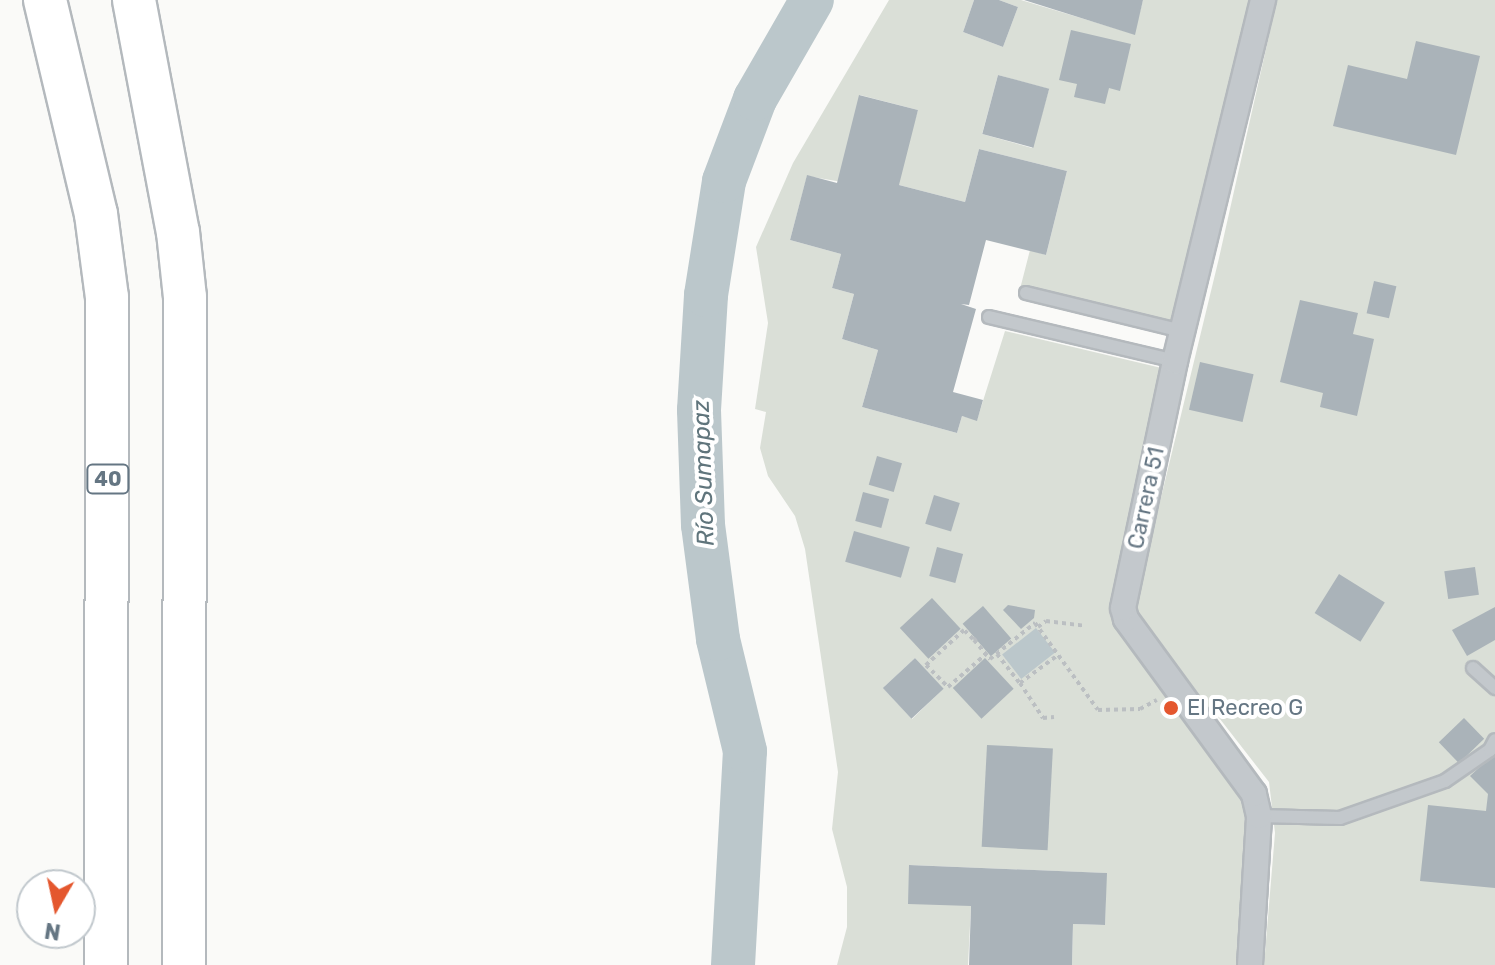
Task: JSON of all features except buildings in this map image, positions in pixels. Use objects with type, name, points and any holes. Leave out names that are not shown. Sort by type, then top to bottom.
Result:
[{"type":"highway","name":"40","points":[[45,0],[96,214],[107,297],[106,965]]},
{"type":"highway","points":[[134,0],[178,232],[185,297],[184,965]]},
{"type":"street","name":"Carrera 51","points":[[1250,965],[1259,816],[1254,794],[1126,619],[1123,608],[1175,361],[1263,0]]},
{"type":"lane","points":[[1026,293],[1182,331]]},
{"type":"lane","points":[[989,317],[1175,361]]},
{"type":"lane","points":[[1473,668],[1495,688]]},
{"type":"lane","points":[[1259,816],[1340,818],[1445,781],[1490,750],[1495,740]]},
{"type":"path","points":[[1038,627],[1046,621],[1084,626]]},
{"type":"path","points":[[986,654],[948,687],[926,665],[964,630],[975,639],[990,659],[1035,623],[1098,710],[1140,709],[1174,686]]},
{"type":"path","points":[[997,654],[1043,718],[1054,717]]},
{"type":"path","points":[[1020,683],[1058,655]]},
{"type":"shaded area","points":[[889,0],[974,0],[963,32],[1003,47],[1018,7],[999,0],[1021,0],[1134,34],[1143,0],[1262,0],[1178,330],[1020,289],[1030,250],[1046,255],[1067,171],[979,149],[965,202],[899,185],[900,168],[918,110],[860,95],[842,182],[807,176],[790,240],[841,254],[832,288],[854,294],[842,339],[878,350],[862,407],[957,433],[962,416],[977,420],[1005,331],[1170,370],[1118,607],[1250,804],[1241,965],[1072,965],[1073,924],[1105,925],[1106,873],[910,865],[971,906],[968,965],[837,965],[847,927],[847,887],[832,829],[838,772],[805,549],[795,516],[768,476],[760,448],[766,412],[755,409],[768,323],[756,247],[793,163]],"holes":[[[998,75],[1049,89],[1032,148],[982,134]],[[915,658],[943,689],[912,719],[883,688]]]},
{"type":"shaded area","points":[[1277,0],[1495,0],[1495,965],[1264,965],[1275,833],[1269,782],[1220,719],[1136,632],[1135,605],[1219,258]]},
{"type":"shaded area","points":[[1036,628],[1055,652],[1021,679],[1002,654]]},
{"type":"waterway","name":"Río Sumapaz","points":[[733,965],[745,751],[718,639],[703,525],[699,410],[706,295],[724,181],[755,99],[812,0]]},
{"type":"place","name":"El Recreo G","points":[[1171,708]]}]
